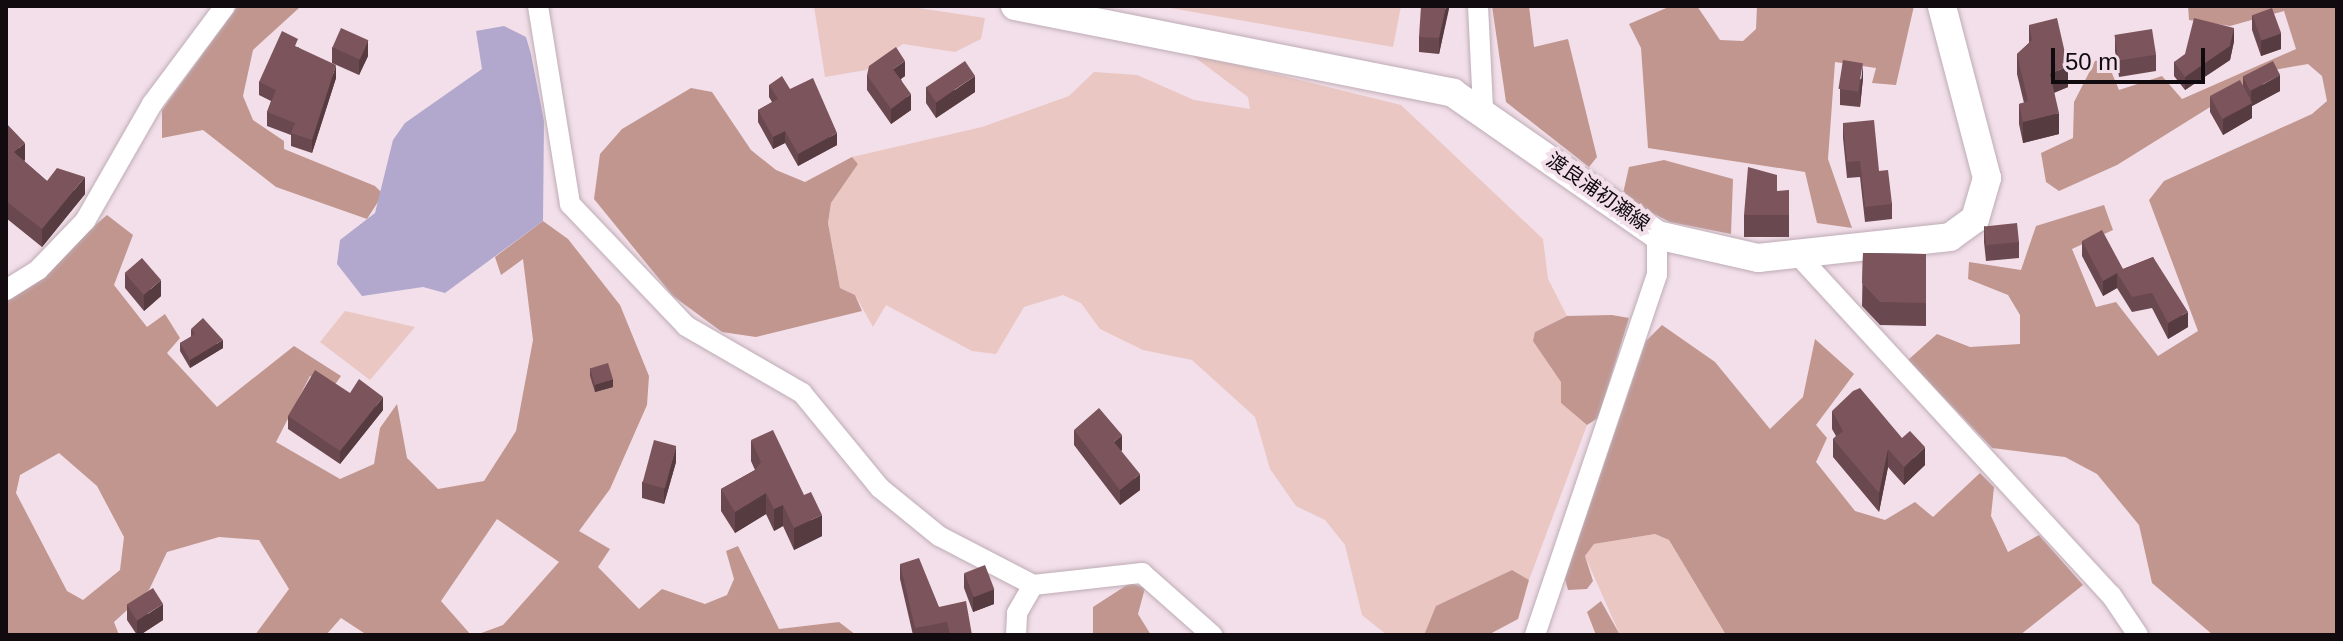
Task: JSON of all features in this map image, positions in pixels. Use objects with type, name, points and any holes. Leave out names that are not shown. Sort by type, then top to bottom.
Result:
[{"type":"main road","name":"渡良浦初瀬線","points":[[1015,6],[1393,77],[1483,109],[1657,235],[1742,256],[1798,255],[1950,237],[1981,208],[1987,178],[1942,6]]},
{"type":"street","points":[[6,290],[38,270],[85,221],[152,104],[225,6]]},
{"type":"street","points":[[538,6],[563,132],[564,188],[579,216],[686,326],[822,410],[880,488],[927,527],[1033,585],[1142,573],[1212,635]]},
{"type":"street","points":[[1478,6],[1483,109]]},
{"type":"street","points":[[1535,635],[1657,275],[1657,235]]},
{"type":"street","points":[[1798,255],[2111,595],[2138,635]]},
{"type":"street","points":[[1016,635],[1017,613],[1033,585]]},
{"type":"shaded area","points":[[238,6],[299,8],[253,50],[243,96],[253,120],[284,141],[284,149],[375,186],[383,194],[367,219],[276,187],[203,130],[162,138],[162,110]]},
{"type":"shaded area","points":[[814,6],[905,6],[985,18],[981,39],[955,52],[903,44],[866,70],[825,77]]},
{"type":"shaded area","points":[[1159,6],[1401,6],[1393,47]]},
{"type":"shaded area","points":[[1492,6],[1529,6],[1534,47],[1568,39],[1597,157],[1589,167],[1506,102]]},
{"type":"shaded area","points":[[1671,6],[1697,6],[1720,40],[1743,41],[1756,29],[1757,6],[1914,6],[1896,85],[1872,83],[1876,68],[1835,62],[1828,159],[1852,228],[1817,223],[1805,172],[1648,148],[1641,48],[1629,24]]},
{"type":"shaded area","points":[[2188,6],[2337,6],[2337,635],[2213,635],[2152,583],[2139,525],[2097,474],[2065,457],[1992,448],[1908,360],[1937,334],[1970,347],[2020,344],[2020,315],[2008,295],[1968,279],[1969,262],[2021,270],[2036,226],[2104,205],[2113,230],[2072,249],[2096,307],[2116,302],[2158,356],[2198,331],[2149,200],[2164,181],[2312,114],[2327,101],[2322,76],[2308,64],[2268,71],[2117,165],[2059,191],[2046,182],[2041,153],[2073,138],[2074,102],[2095,61],[2106,59],[2119,90],[2162,76],[2182,99],[2296,49],[2284,11],[2230,26],[2189,20]]},
{"type":"shaded area","points":[[504,26],[526,37],[531,54],[544,121],[543,221],[445,293],[423,287],[362,296],[337,264],[340,240],[375,213],[393,140],[405,123],[482,69],[476,31]]},
{"type":"shaded area","points":[[1189,53],[1401,105],[1543,239],[1548,279],[1567,316],[1535,332],[1561,382],[1561,403],[1587,425],[1529,580],[1512,570],[1437,606],[1424,635],[1387,635],[1362,615],[1345,545],[1325,520],[1296,506],[1270,469],[1255,417],[1192,360],[1143,350],[1100,329],[1081,303],[1063,295],[1024,307],[996,354],[972,351],[886,305],[873,327],[855,295],[840,288],[828,223],[831,203],[858,164],[852,157],[982,127],[1069,96],[1094,72],[1137,75],[1194,100],[1250,109],[1248,97]]},
{"type":"shaded area","points":[[691,88],[712,92],[751,150],[776,170],[805,182],[852,157],[858,164],[831,203],[828,223],[840,288],[855,295],[862,311],[756,337],[722,332],[673,296],[594,199],[600,154],[622,129]]},
{"type":"shaded area","points":[[1664,160],[1733,179],[1731,234],[1670,222],[1622,198],[1629,167]]},
{"type":"shaded area","points":[[107,215],[133,235],[114,285],[147,327],[165,314],[180,338],[167,353],[217,407],[294,346],[341,376],[334,386],[310,376],[276,442],[340,479],[374,464],[380,428],[397,404],[407,458],[438,489],[484,481],[516,431],[533,340],[523,259],[501,275],[495,257],[543,221],[568,239],[620,305],[649,376],[647,405],[610,489],[579,531],[610,549],[598,567],[639,609],[662,589],[705,604],[727,595],[734,579],[726,551],[738,546],[779,629],[839,622],[856,635],[476,635],[503,625],[559,562],[497,519],[441,601],[471,635],[367,635],[341,618],[326,635],[255,635],[289,589],[259,540],[219,537],[167,552],[149,590],[114,622],[119,635],[6,635],[6,302]],"holes":[[[59,453],[97,486],[124,537],[120,570],[83,600],[67,591],[16,493],[20,475]]]},
{"type":"shaded area","points":[[345,311],[415,327],[370,380],[320,342]]},
{"type":"shaded area","points":[[1612,315],[1629,318],[1598,418],[1587,425],[1561,403],[1561,382],[1533,341],[1535,332],[1567,316]]},
{"type":"shaded area","points":[[1662,325],[1715,362],[1770,429],[1803,397],[1815,339],[1854,374],[1816,425],[1827,438],[1816,462],[1855,511],[1885,520],[1915,502],[1933,517],[1980,473],[1994,487],[1991,516],[2008,552],[2039,535],[2083,585],[2020,635],[1726,635],[1669,540],[1655,534],[1594,544],[1585,556],[1593,581],[1587,589],[1568,590],[1565,579],[1646,341]]},
{"type":"shaded area","points":[[1655,534],[1669,540],[1726,635],[1620,635],[1585,556],[1594,544]]},
{"type":"shaded area","points":[[1512,570],[1529,580],[1518,619],[1488,635],[1424,635],[1436,606]]},
{"type":"shaded area","points":[[1130,583],[1145,588],[1138,614],[1151,635],[1093,635],[1093,607]]},
{"type":"shaded area","points":[[1601,601],[1620,635],[1596,635],[1587,612]]},
{"type":"building","points":[[1421,6],[1446,6],[1439,38],[1419,37]]},
{"type":"building","points":[[2272,8],[2281,33],[2262,41],[2252,15]]},
{"type":"building","points":[[2057,18],[2068,66],[2050,74],[2059,113],[2023,122],[2019,104],[2028,101],[2017,54],[2032,40],[2029,25]]},
{"type":"building","points":[[2194,18],[2234,28],[2230,46],[2185,77],[2174,62],[2185,54]]},
{"type":"building","points":[[341,28],[368,40],[360,59],[332,47]]},
{"type":"building","points":[[2152,29],[2156,55],[2119,61],[2114,35]]},
{"type":"building","points":[[282,31],[298,39],[295,46],[336,65],[312,140],[291,133],[295,123],[267,112],[276,90],[259,82]]},
{"type":"building","points":[[896,47],[905,61],[893,69],[911,94],[891,109],[867,75],[869,66]]},
{"type":"building","points":[[1843,60],[1863,63],[1858,92],[1838,89]]},
{"type":"building","points":[[965,61],[975,76],[936,102],[926,87]]},
{"type":"building","points":[[2273,61],[2280,75],[2250,91],[2243,76]]},
{"type":"building","points":[[782,76],[790,89],[813,78],[837,133],[798,154],[785,131],[773,137],[758,110],[778,99],[769,85]]},
{"type":"building","points":[[2240,80],[2252,103],[2222,119],[2210,96]]},
{"type":"building","points":[[1874,120],[1879,171],[1888,170],[1892,204],[1865,207],[1860,161],[1847,162],[1843,123]]},
{"type":"building","points":[[6,123],[25,143],[14,152],[47,181],[57,168],[85,177],[42,229],[6,201]]},
{"type":"building","points":[[1748,167],[1777,175],[1777,191],[1789,190],[1789,215],[1744,215]]},
{"type":"building","points":[[2017,223],[2019,242],[1986,245],[1984,226]]},
{"type":"building","points":[[2102,230],[2123,269],[2153,257],[2188,312],[2168,323],[2152,293],[2132,297],[2117,273],[2103,281],[2082,241]]},
{"type":"building","points":[[1863,253],[1926,254],[1926,303],[1880,302],[1862,283]]},
{"type":"building","points":[[142,258],[161,280],[144,295],[125,273]]},
{"type":"building","points":[[203,318],[223,340],[190,360],[180,343],[195,334],[191,329]]},
{"type":"building","points":[[608,363],[613,379],[595,385],[590,369]]},
{"type":"building","points":[[315,370],[350,393],[359,379],[383,397],[340,451],[288,416]]},
{"type":"building","points":[[1860,388],[1902,438],[1910,431],[1925,447],[1904,467],[1888,449],[1879,493],[1833,439],[1843,431],[1832,411]]},
{"type":"building","points":[[1099,408],[1122,435],[1114,442],[1140,474],[1120,490],[1074,430]]},
{"type":"building","points":[[773,430],[804,495],[811,492],[822,515],[794,528],[783,505],[774,509],[766,493],[735,512],[721,489],[755,470],[761,462],[751,440]]},
{"type":"building","points":[[654,440],[676,446],[665,488],[643,483]]},
{"type":"building","points":[[919,558],[939,607],[966,601],[972,635],[950,635],[947,622],[915,628],[900,564]]},
{"type":"building","points":[[985,565],[994,589],[974,597],[964,573]]},
{"type":"building","points":[[153,588],[163,604],[137,621],[127,604]]}]
